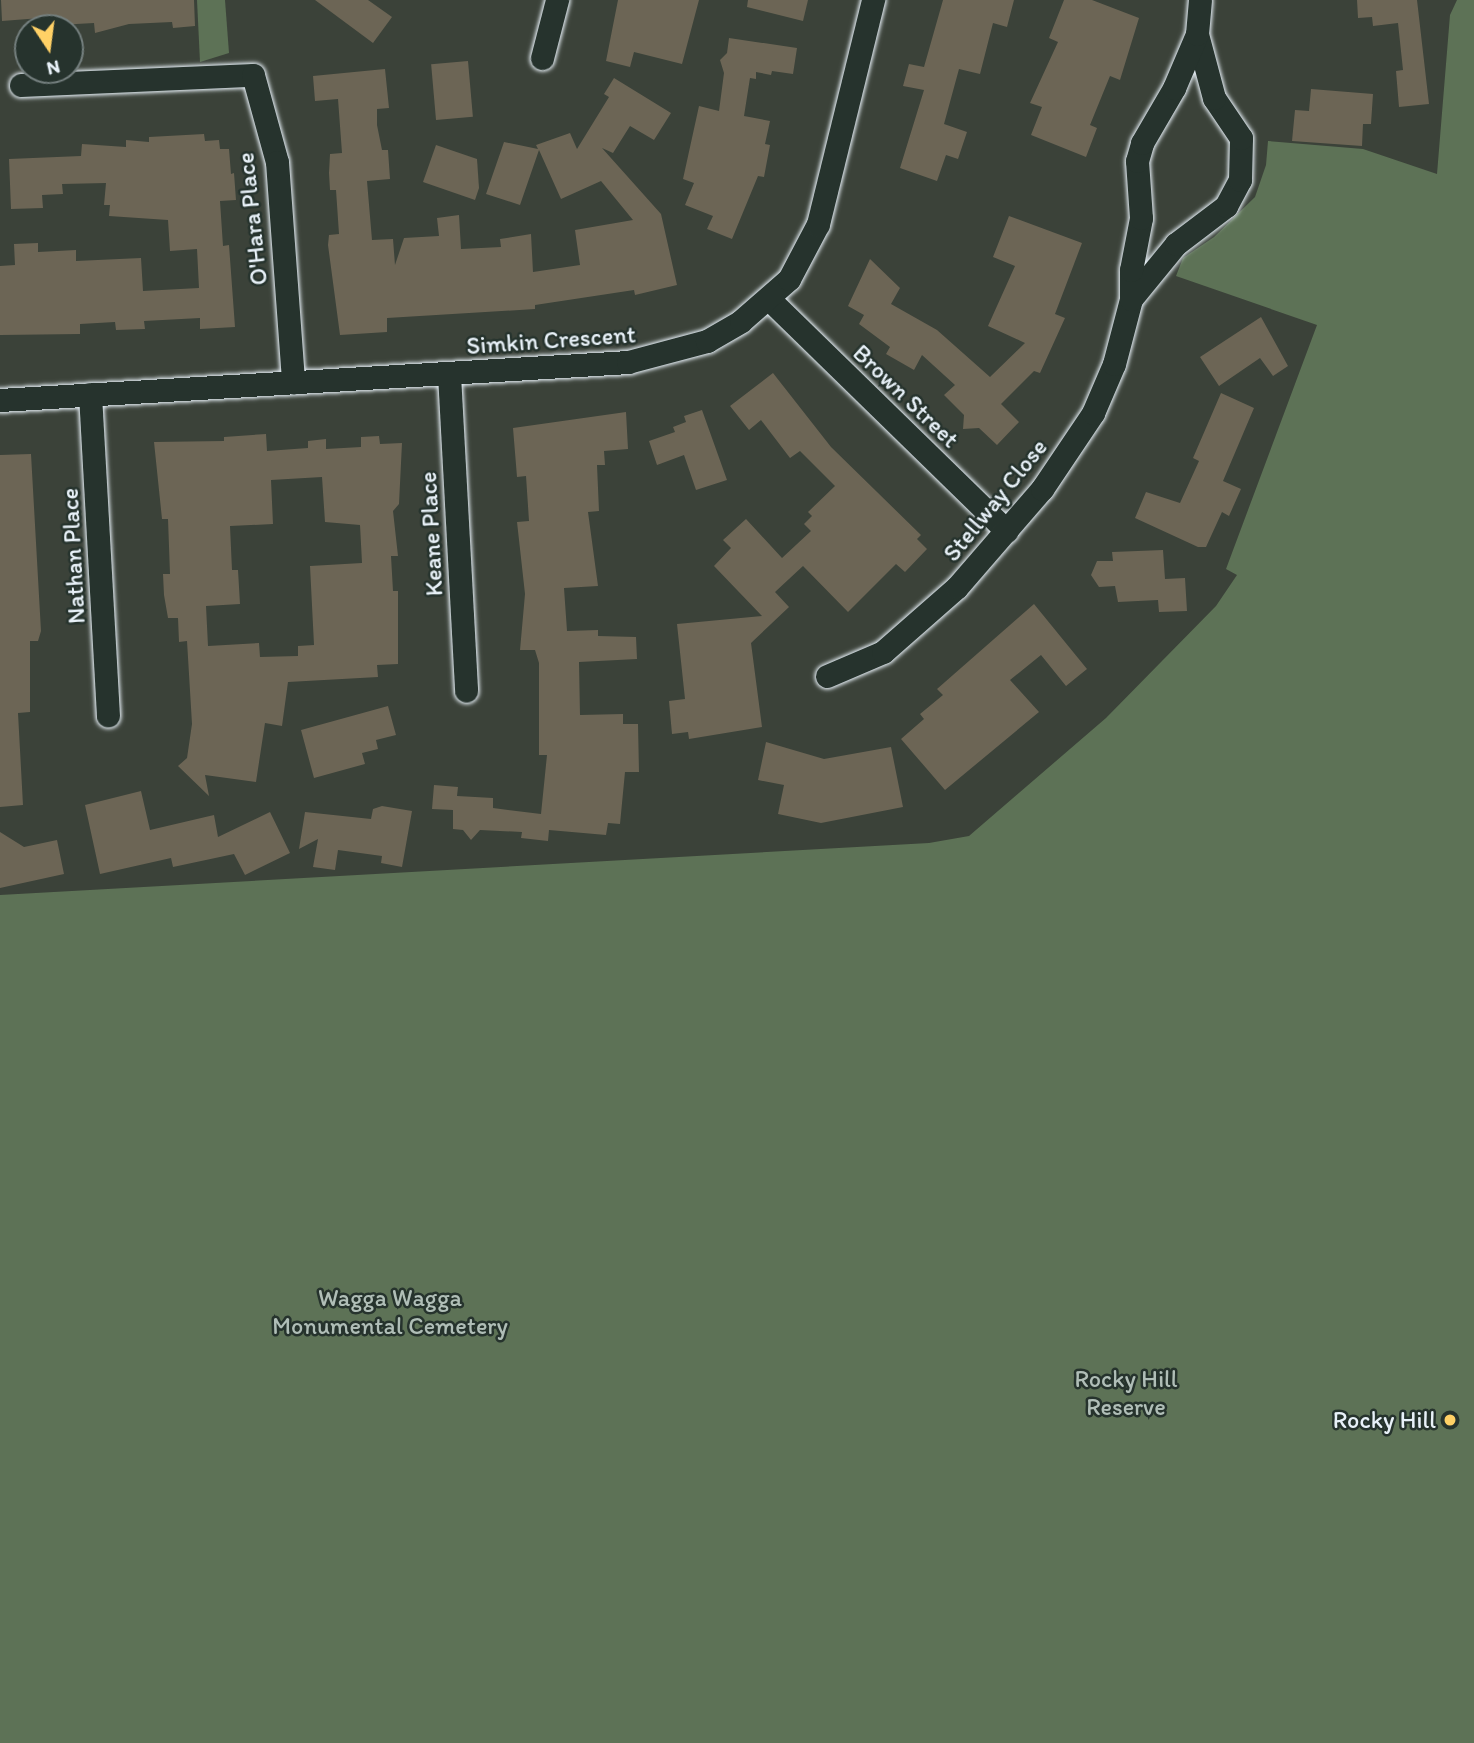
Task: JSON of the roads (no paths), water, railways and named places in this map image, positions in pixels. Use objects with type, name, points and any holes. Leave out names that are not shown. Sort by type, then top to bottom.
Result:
[{"type":"street","points":[[542,58],[557,0]]},
{"type":"street","name":"Simkin Crescent","points":[[0,400],[628,362],[669,355],[707,341],[769,299],[789,279],[818,224],[873,0]]},
{"type":"street","name":"Stellway Close","points":[[827,676],[866,661],[896,643],[957,587],[1007,531],[1093,413],[1114,364],[1131,299],[1131,270],[1141,218],[1137,161],[1149,127],[1174,88],[1196,34],[1200,0]]},
{"type":"street","name":"Stellway Close","points":[[1131,299],[1176,244],[1226,206],[1240,180],[1241,138],[1214,98],[1196,34]]},
{"type":"street","name":"O'Hara Place","points":[[21,85],[253,75],[277,162],[293,382]]},
{"type":"street","name":"Brown Street","points":[[769,299],[1007,531]]},
{"type":"street","name":"Keane Place","points":[[449,374],[466,691]]},
{"type":"street","name":"Nathan Place","points":[[90,394],[108,715]]},
{"type":"place","name":"Rocky Hill","points":[[1450,1420]]},
{"type":"park label","name":"Wagga Wagga Monumental Cemetery","points":[[390,1312]]},
{"type":"park label","name":"Rocky Hill Reserve","points":[[1126,1393]]}]
